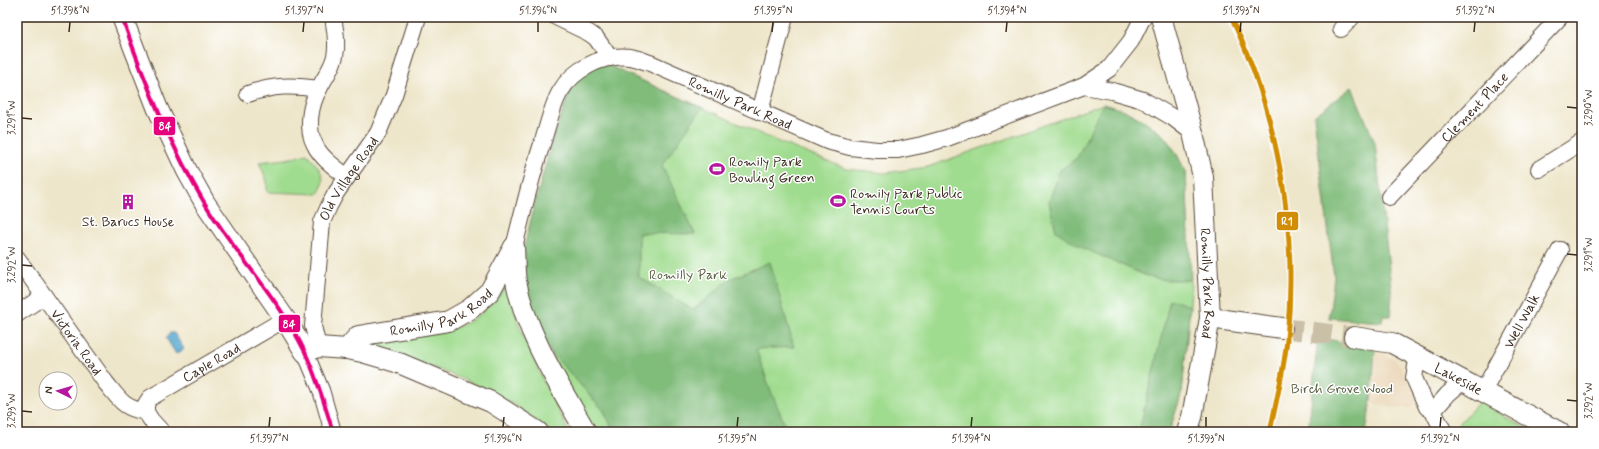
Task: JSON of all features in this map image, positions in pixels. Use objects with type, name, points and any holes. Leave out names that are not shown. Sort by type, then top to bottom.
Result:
[{"type":"street","points":[[122,17],[157,107],[186,170],[204,203],[285,319],[312,349],[347,349],[399,363],[491,402],[538,432]]},
{"type":"street","points":[[333,17],[337,41],[335,54],[332,66],[318,89],[312,112],[311,136],[315,146],[347,178]]},
{"type":"street","name":"Old Village Road","points":[[333,432],[321,390],[312,349],[312,326],[322,222],[329,206],[378,133],[394,95],[418,17]]},
{"type":"street","points":[[556,17],[596,38],[610,58]]},
{"type":"street","points":[[760,112],[785,17]]},
{"type":"street","name":"Romilly Park Road","points":[[347,349],[358,336],[449,321],[470,309],[490,291],[514,248],[533,171],[559,93],[571,79],[584,68],[597,62],[610,58],[630,57],[650,63],[827,141],[850,147],[877,150],[898,150],[922,146],[947,138],[1084,86],[1109,69],[1131,41],[1143,17]]},
{"type":"street","name":"Romilly Park Road","points":[[1161,17],[1193,133],[1203,177],[1210,318],[1192,417],[1187,432]]},
{"type":"street","points":[[1341,29],[1352,17]]},
{"type":"street","name":"Clement Place","points":[[1389,197],[1560,17]]},
{"type":"street","points":[[248,94],[264,88],[292,86],[318,89]]},
{"type":"street","points":[[1084,86],[1112,91],[1143,100],[1172,117],[1193,133]]},
{"type":"street","points":[[1539,169],[1582,142]]},
{"type":"street","name":"Romilly Park Road","points":[[514,248],[516,281],[527,318],[542,352],[586,432]]},
{"type":"street","name":"Well Walk","points":[[1483,391],[1560,250]]},
{"type":"street","name":"Victoria Road","points":[[17,258],[106,383],[122,403],[132,410],[146,412]]},
{"type":"street","points":[[17,314],[44,296]]},
{"type":"street","points":[[1210,318],[1282,328]]},
{"type":"street","name":"Caple Road","points":[[146,412],[146,404],[150,398],[285,319]]},
{"type":"street","name":"Lakeside","points":[[1354,337],[1392,342],[1559,432]]},
{"type":"street","points":[[1420,358],[1416,366],[1414,378],[1427,407],[1433,411],[1444,432]]},
{"type":"street","points":[[1433,411],[1448,394],[1463,381]]},
{"type":"street","points":[[146,412],[162,432]]},
{"type":"shaded area","points":[[1377,351],[1394,359],[1400,365],[1416,397],[1416,402],[1413,406],[1409,408],[1373,405]]},
{"type":"green space","name":"Romilly Park","points":[[603,63],[781,143],[847,169],[885,173],[928,167],[1103,104],[1124,110],[1146,122],[1163,135],[1175,151],[1186,172],[1191,292],[1182,392],[1169,432],[593,432],[549,350],[535,203],[554,136],[569,94]]},
{"type":"green space","points":[[603,63],[702,108],[662,165],[695,234],[639,233],[639,277],[693,310],[730,279],[770,262],[794,347],[756,349],[770,389],[788,432],[614,432],[604,411],[549,350],[530,310],[521,259],[554,136],[569,94],[581,73]]},
{"type":"green space","points":[[1352,87],[1375,143],[1392,296],[1390,316],[1383,316],[1382,322],[1329,318],[1334,277],[1314,116]]},
{"type":"green space","points":[[1103,104],[1124,110],[1146,122],[1163,135],[1175,151],[1186,172],[1191,280],[1165,280],[1149,277],[1083,248],[1056,231],[1049,202],[1060,170],[1077,158]]},
{"type":"green space","points":[[307,154],[319,168],[323,177],[323,182],[318,194],[267,192],[267,181],[259,162],[287,159]]},
{"type":"green space","points":[[504,288],[508,290],[513,309],[527,345],[569,432],[551,432],[515,405],[472,383],[427,365],[373,349],[373,344],[429,335],[461,326],[476,317],[490,305]]},
{"type":"green space","points":[[1170,299],[1190,306],[1182,392],[1169,432],[1139,432]]},
{"type":"green space","name":"Birch Grove Wood","points":[[1318,337],[1375,349],[1372,394],[1366,432],[1308,432]]},
{"type":"green space","points":[[1479,402],[1533,432],[1458,432],[1456,427]]},
{"type":"water","points":[[170,333],[174,333],[184,349],[176,354],[166,338]]},
{"type":"tunnel","points":[[1282,328],[1354,337]]},
{"type":"transit line","name":"84","points":[[122,17],[148,88],[180,158],[216,221],[283,313],[294,332],[305,352],[313,372],[333,432]]},
{"type":"transit line","name":"R1","points":[[1231,17],[1248,55],[1262,94],[1273,134],[1287,216],[1290,257],[1290,298],[1287,339],[1282,374],[1270,432]]},
{"type":"place","name":"Romily Park Bowling Green","points":[[717,169]]},
{"type":"place","name":"Romily Park Public Tennis Courts","points":[[838,201]]},
{"type":"place","name":"St. Barucs House","points":[[128,202]]}]
